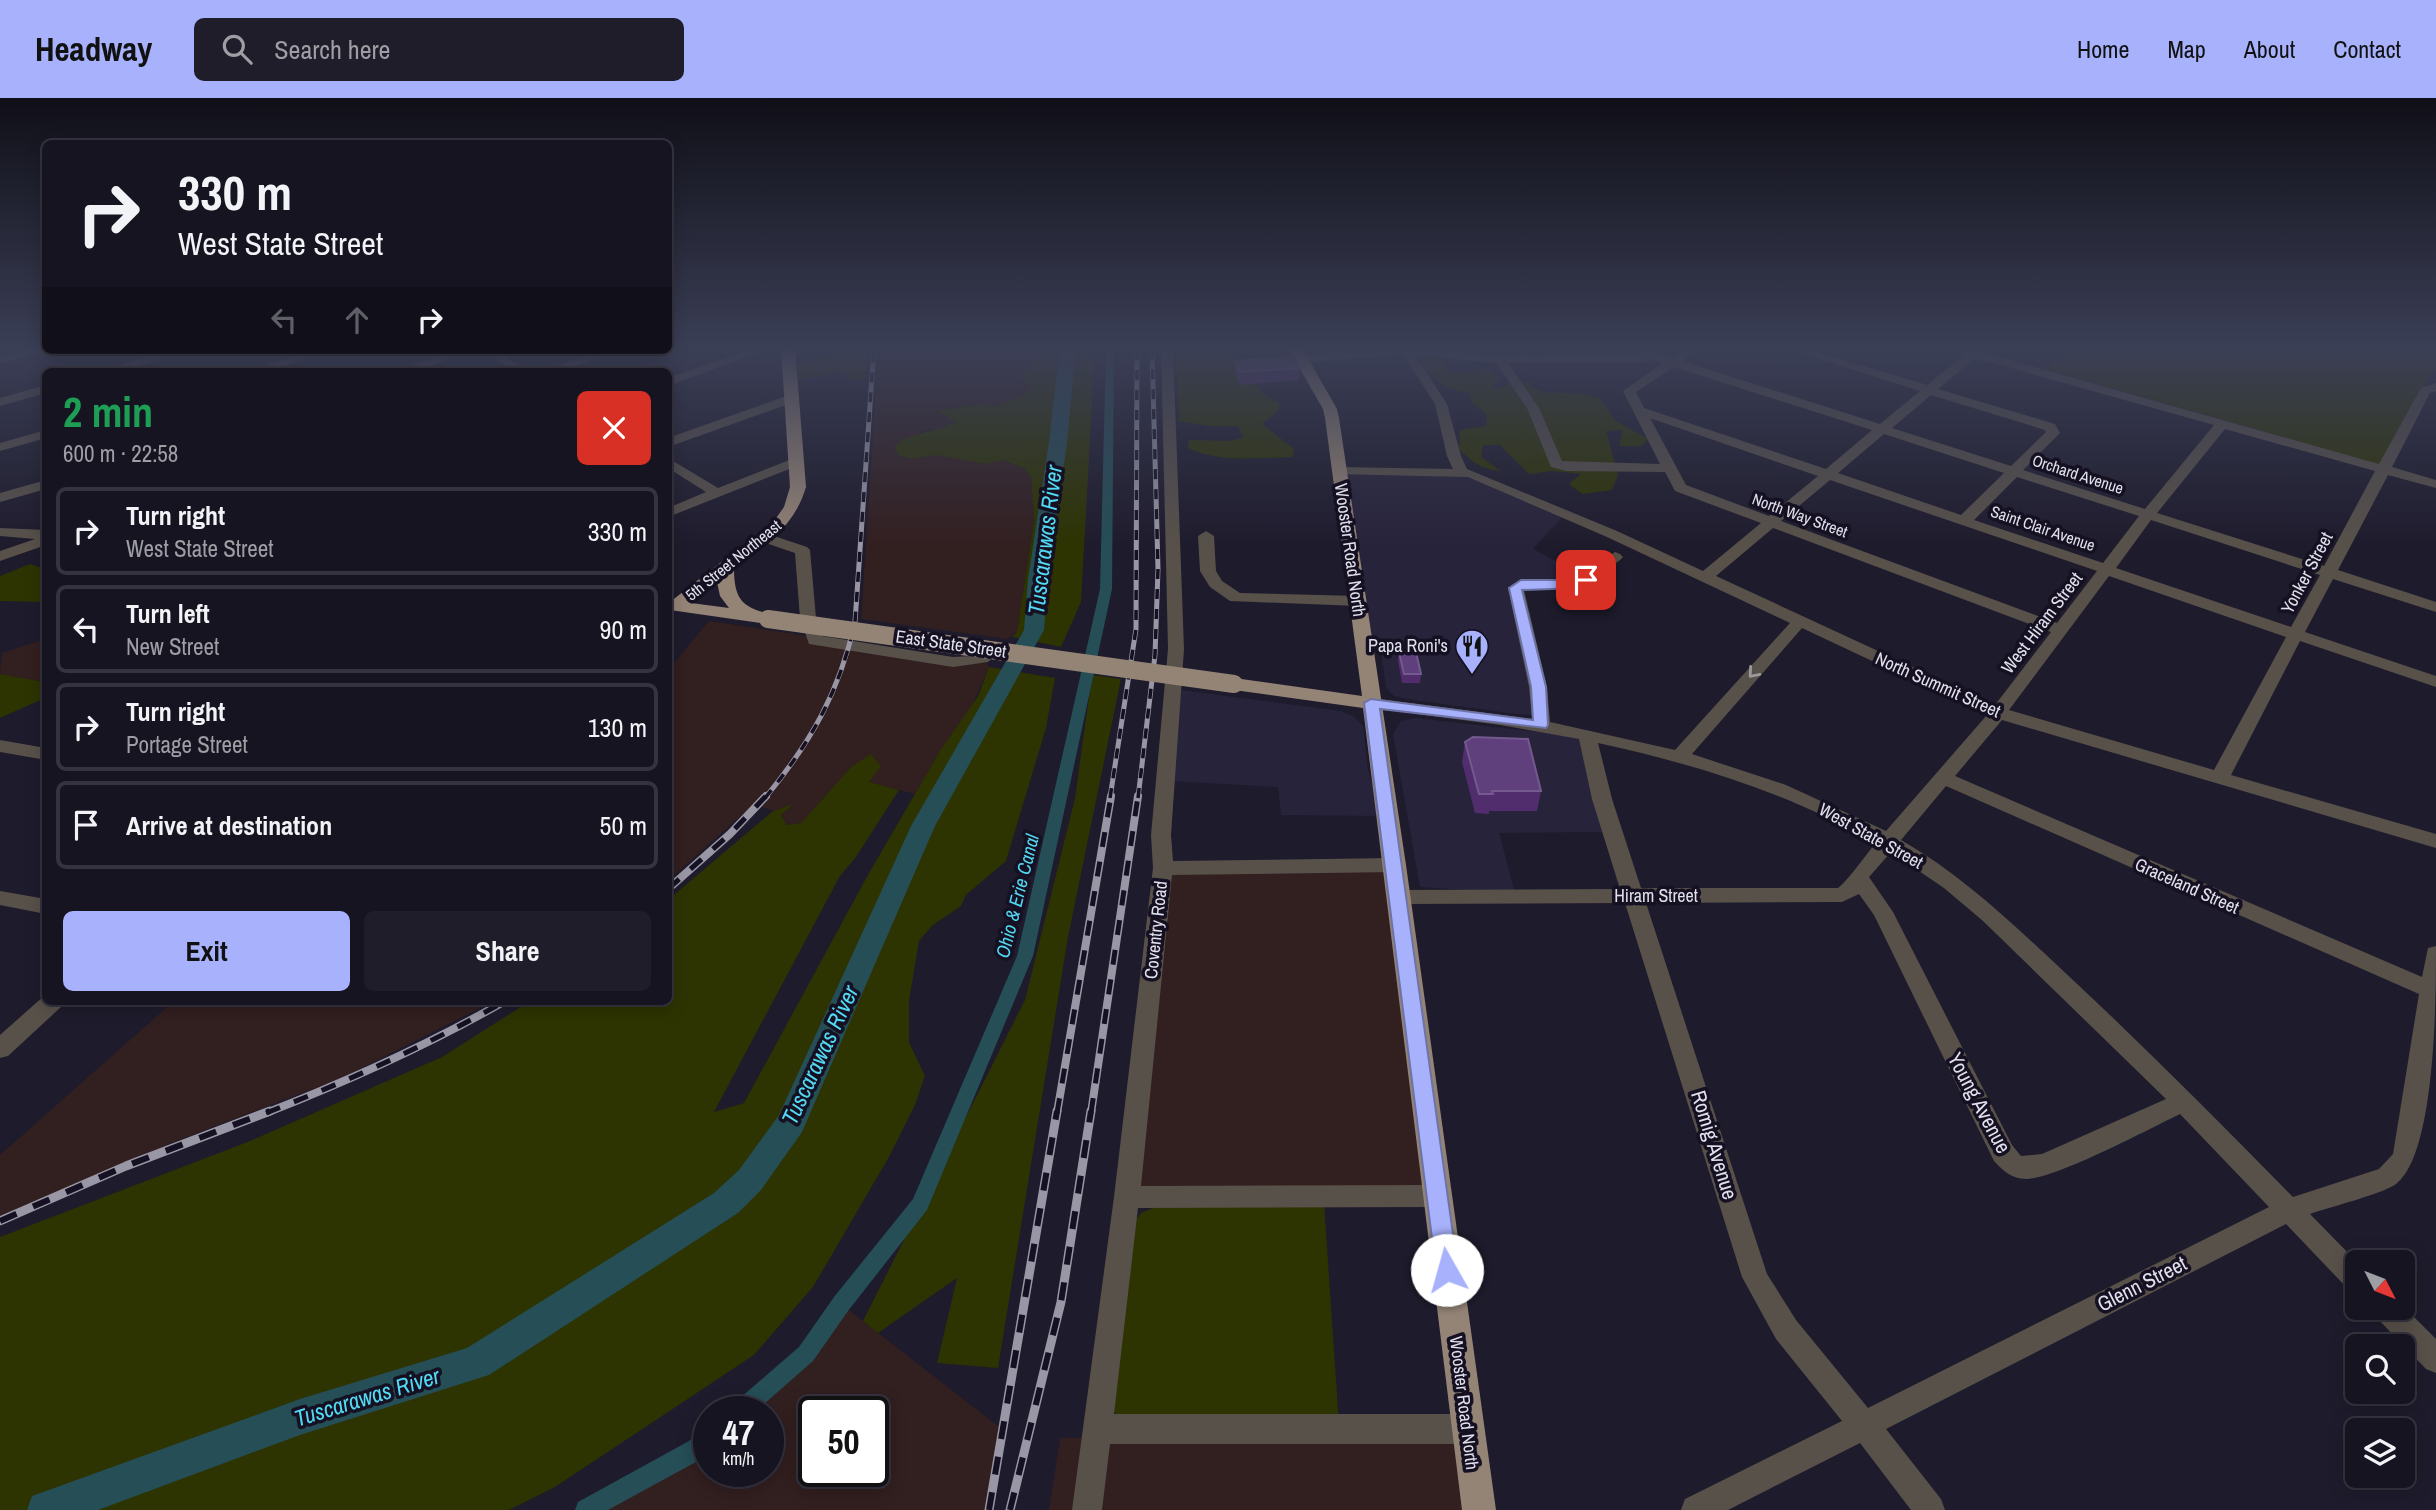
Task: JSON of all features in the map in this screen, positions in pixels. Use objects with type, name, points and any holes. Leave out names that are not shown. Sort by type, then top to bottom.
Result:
[{"type":"main road","name":"5th Street Northeast","points":[[672,605],[765,538],[780,524],[794,502],[798,487],[793,414]]},
{"type":"main road","name":"Wooster Road North","points":[[1331,414],[1395,865],[1479,1510]]},
{"type":"main road","points":[[726,568],[725,586],[729,598],[759,617]]},
{"type":"main road","name":"East State Street","points":[[672,605],[1234,684]]},
{"type":"main road","name":"West State Street","points":[[1234,684],[1371,703]]},
{"type":"street","points":[[672,442],[748,414]]},
{"type":"street","name":"Coventry Road","points":[[1087,1510],[1127,1197],[1163,868],[1161,835],[1176,649],[1169,414]]},
{"type":"street","points":[[1443,414],[1454,456],[1461,471]]},
{"type":"street","points":[[1535,414],[1556,464],[1566,467],[1669,468]]},
{"type":"street","name":"North Way Street","points":[[1641,414],[1669,468],[1684,490],[2061,630]]},
{"type":"street","name":"Saint Clair Avenue","points":[[1651,414],[2436,682]]},
{"type":"street","name":"Orchard Avenue","points":[[1835,414],[2436,607]]},
{"type":"street","points":[[1704,578],[1900,414]]},
{"type":"street","points":[[1965,520],[2053,431],[2047,425],[2011,414]]},
{"type":"street","points":[[2187,414],[2436,484]]},
{"type":"street","name":"Yonker Street","points":[[2219,779],[2414,414]]},
{"type":"street","name":"West Hiram Street","points":[[1888,841],[1998,713],[2148,514],[2222,424]]},
{"type":"street","points":[[0,447],[42,435]]},
{"type":"street","points":[[672,511],[797,461]]},
{"type":"street","points":[[672,465],[717,493]]},
{"type":"street","name":"North Summit Street","points":[[1339,471],[1461,471],[1480,476],[1998,713],[2436,841]]},
{"type":"street","points":[[0,498],[42,485]]},
{"type":"street","points":[[0,532],[42,535]]},
{"type":"street","points":[[1206,536],[1207,562],[1212,578],[1224,591],[1236,598],[1358,601]]},
{"type":"street","points":[[765,538],[792,544],[802,550],[808,618],[815,640],[953,662],[982,659],[995,647]]},
{"type":"street","points":[[0,556],[42,541]]},
{"type":"street","points":[[1541,725],[1538,687],[1516,588],[1521,584],[1578,584],[1615,557]]},
{"type":"street","points":[[1679,757],[1799,622]]},
{"type":"street","name":"West State Street","points":[[1371,703],[1541,725],[1679,757],[1811,803],[1888,841],[1913,856],[2004,928],[2099,1016],[2345,1268]]},
{"type":"street","name":"Romig Avenue","points":[[1587,734],[1599,789],[1755,1278],[1766,1303],[1930,1510]]},
{"type":"street","points":[[0,746],[42,753]]},
{"type":"street","name":"Graceland Street","points":[[1943,778],[2431,990]]},
{"type":"street","name":"Hiram Street","points":[[1399,897],[1842,895],[1852,889],[1858,877],[1888,841]]},
{"type":"street","points":[[1163,868],[1395,865]]},
{"type":"street","name":"Young Avenue","points":[[1858,877],[1883,912],[2003,1153],[2012,1165],[2025,1170],[2046,1164],[2183,1102]]},
{"type":"street","points":[[0,898],[42,906]]},
{"type":"street","name":"Glenn Street","points":[[1696,1510],[2289,1210],[2388,1177],[2404,1160],[2410,1140],[2436,954]]},
{"type":"street","points":[[0,1049],[49,1005]]},
{"type":"street","points":[[1127,1197],[1437,1196]]},
{"type":"street","points":[[2398,1320],[2436,1360]]},
{"type":"street","points":[[1098,1429],[1468,1429]]},
{"type":"shaded area","points":[[875,414],[941,414],[955,422],[942,429],[921,431],[912,459],[936,455],[986,464],[1003,460],[1024,468],[1031,477],[1034,520],[1017,632],[1007,639],[861,619]]},
{"type":"shaded area","points":[[1340,473],[1464,474],[1564,515],[1533,549],[1585,577],[1575,582],[1519,583],[1538,711],[1531,715],[1516,714],[1407,699],[1394,696],[1386,688],[1380,642],[1372,643]]},
{"type":"shaded area","points":[[709,621],[987,663],[989,667],[970,710],[939,753],[915,794],[868,782],[851,767],[801,823],[787,825],[781,814],[790,805],[773,811],[754,804],[672,877],[672,665]]},
{"type":"shaded area","points":[[42,640],[42,681],[0,674],[2,653]]},
{"type":"shaded area","points":[[1181,690],[1341,711],[1353,716],[1363,726],[1368,769],[1381,816],[1281,815],[1278,787],[1171,781]]},
{"type":"shaded area","points":[[1415,718],[1584,737],[1608,832],[1499,833],[1515,893],[1420,887],[1393,734],[1401,721]]},
{"type":"shaded area","points":[[1390,870],[1435,1194],[1140,1191],[1167,873]]},
{"type":"shaded area","points":[[169,1005],[486,1005],[344,1077],[171,1143],[0,1220],[0,1155]]},
{"type":"shaded area","points":[[841,1304],[1003,1430],[989,1510],[586,1510],[693,1451],[693,1487],[784,1487],[784,1396],[757,1396],[806,1354]]},
{"type":"shaded area","points":[[1463,1436],[1473,1510],[1049,1510],[1060,1438]]},
{"type":"green space","points":[[942,414],[1091,414],[1081,602],[1061,647],[1012,637],[1017,632],[1034,520],[1031,477],[1024,468],[1003,460],[986,464],[936,455],[912,459],[899,455],[894,446],[910,437],[955,422]]},
{"type":"green space","points":[[1179,414],[1275,414],[1262,424],[1294,449],[1292,457],[1225,458],[1200,453],[1188,448],[1189,440],[1227,441],[1243,438],[1238,426],[1208,426],[1179,421]]},
{"type":"green space","points":[[1487,414],[1611,414],[1616,421],[1648,439],[1642,446],[1619,446],[1623,430],[1606,431],[1618,475],[1612,490],[1582,494],[1569,484],[1581,474],[1551,471],[1529,474],[1500,445],[1483,445],[1481,457],[1501,471],[1483,467],[1473,461],[1459,449],[1460,430],[1486,426]]},
{"type":"green space","points":[[2202,414],[2409,414],[2381,465]]},
{"type":"green space","points":[[30,564],[42,568],[42,602],[0,601],[0,576]]},
{"type":"green space","points":[[989,667],[1055,678],[1046,728],[1006,861],[966,895],[961,906],[933,925],[919,941],[909,1001],[909,1042],[925,1076],[915,1105],[889,1157],[813,1287],[754,1355],[555,1487],[509,1510],[0,1510],[0,1237],[250,1141],[442,1057],[524,1005],[672,1005],[672,896],[773,811],[793,804],[781,815],[787,825],[801,823],[851,767],[871,754],[881,766],[869,782],[899,790],[856,857],[840,876],[714,1112],[744,1103],[869,873],[940,751],[978,696]]},
{"type":"green space","points":[[0,674],[42,681],[42,699],[0,718]]},
{"type":"green space","points":[[1092,675],[1121,679],[1068,937],[998,1368],[937,1363],[957,1278],[878,1333],[863,1321],[1025,1000],[1075,798]]},
{"type":"green space","points":[[1324,1202],[1339,1425],[1119,1422],[1113,1408],[1134,1223],[1141,1213],[1153,1208]]},
{"type":"building","points":[[1399,652],[1416,652],[1421,674],[1404,674]]},
{"type":"building","points":[[1473,737],[1528,739],[1541,791],[1492,791],[1493,794],[1479,794],[1465,742]]},
{"type":"waterway","name":"Tuscarawas River","points":[[46,1510],[300,1417],[476,1363],[726,1203],[750,1180],[791,1123],[923,826],[1034,630],[1038,579],[1061,414]]},
{"type":"waterway","name":"Ohio & Erie Canal","points":[[757,1396],[806,1354],[841,1304],[920,1204],[1025,956],[1106,589],[1109,414]]},
{"type":"waterway","name":"Ohio & Erie Canal","points":[[586,1510],[693,1451]]},
{"type":"railway","points":[[765,798],[796,757],[821,716],[841,672],[848,648],[855,622],[869,414]]},
{"type":"railway","points":[[1110,798],[1136,629],[1137,414]]},
{"type":"railway","points":[[1138,798],[1155,655],[1158,569],[1154,414]]},
{"type":"railway","points":[[672,885],[730,834],[766,796]]},
{"type":"railway","points":[[1057,1113],[1111,796]]},
{"type":"railway","points":[[1091,1113],[1138,796]]},
{"type":"railway","points":[[266,1113],[387,1062],[498,1005]]},
{"type":"railway","points":[[0,1221],[126,1166],[270,1111]]},
{"type":"railway","points":[[989,1510],[1057,1111]]},
{"type":"railway","points":[[1010,1510],[1061,1302],[1091,1111]]},
{"type":"place","name":"Papa Roni's","points":[[1472,676]]},
{"type":"route","points":[[1447,1270],[1394,854],[1371,703],[1541,725],[1538,687],[1515,591],[1521,584],[1567,585],[1586,580]]}]
